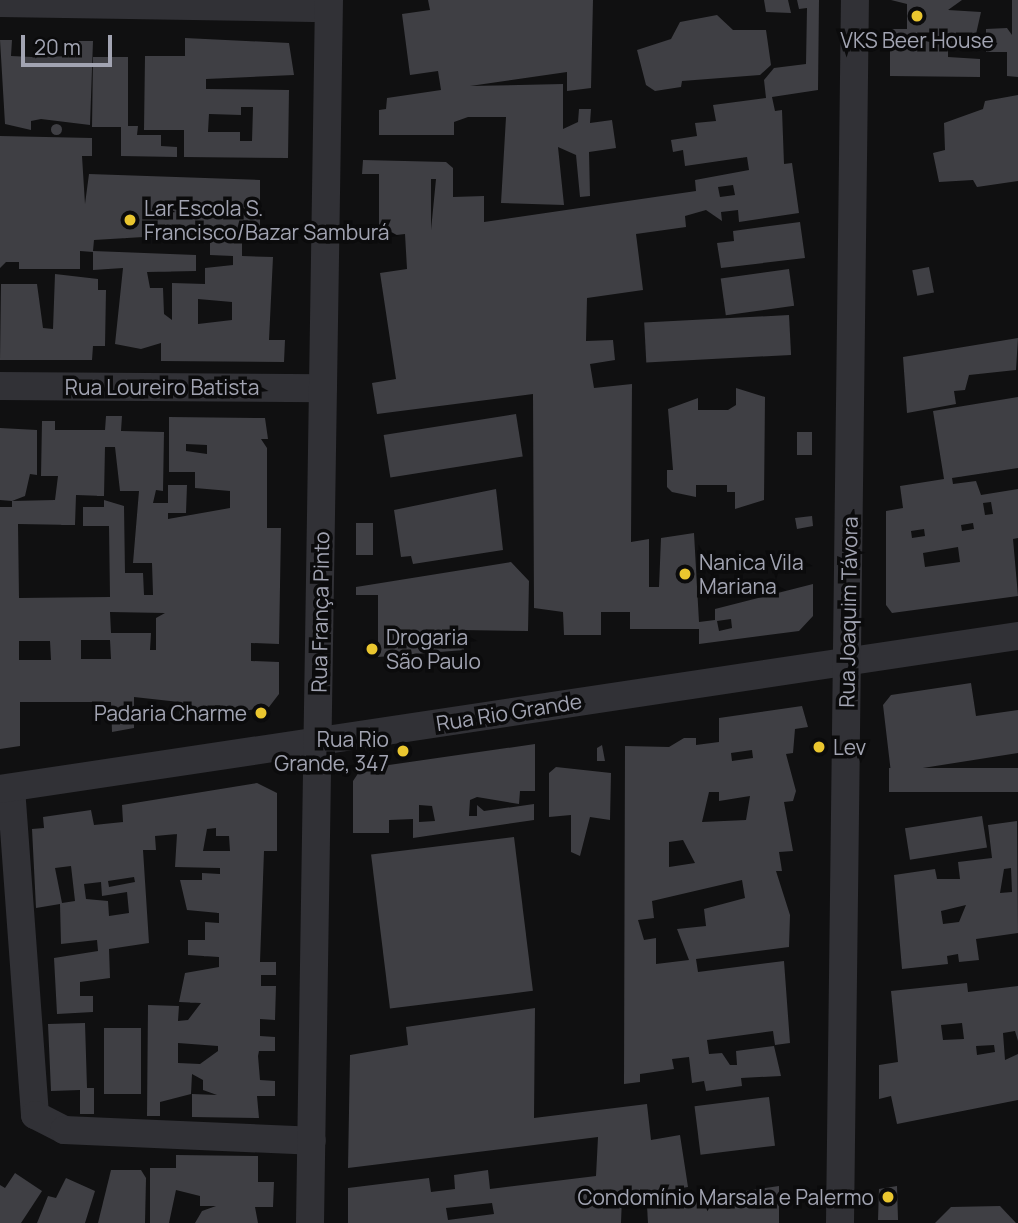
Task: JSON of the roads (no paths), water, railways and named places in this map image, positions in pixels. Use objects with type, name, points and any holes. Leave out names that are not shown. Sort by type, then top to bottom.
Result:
[{"type":"street","name":"Rua Joaquim Távora","points":[[841,1223],[855,0]]},
{"type":"street","points":[[0,3],[329,4]]},
{"type":"street","name":"Rua França Pinto","points":[[310,1223],[329,4]]},
{"type":"street","name":"Rua Loureiro Batista","points":[[0,386],[323,388]]},
{"type":"street","name":"Rua Rio Grande","points":[[5,788],[1018,636]]},
{"type":"street","points":[[5,788],[35,1115],[65,1130],[312,1141]]},
{"type":"place","name":"VKS Beer House","points":[[917,16]]},
{"type":"place","name":"Lar Escola S. Francisco/Bazar Samburá","points":[[130,220]]},
{"type":"place","name":"Nanica Vila Mariana","points":[[685,574]]},
{"type":"place","name":"Drogaria São Paulo","points":[[372,649]]},
{"type":"place","name":"Padaria Charme","points":[[261,713]]},
{"type":"place","name":"Lev","points":[[819,747]]},
{"type":"place","name":"Rua Rio Grande, 347","points":[[403,751]]},
{"type":"place","name":"Condomínio Marsala e Palermo","points":[[888,1197]]}]
